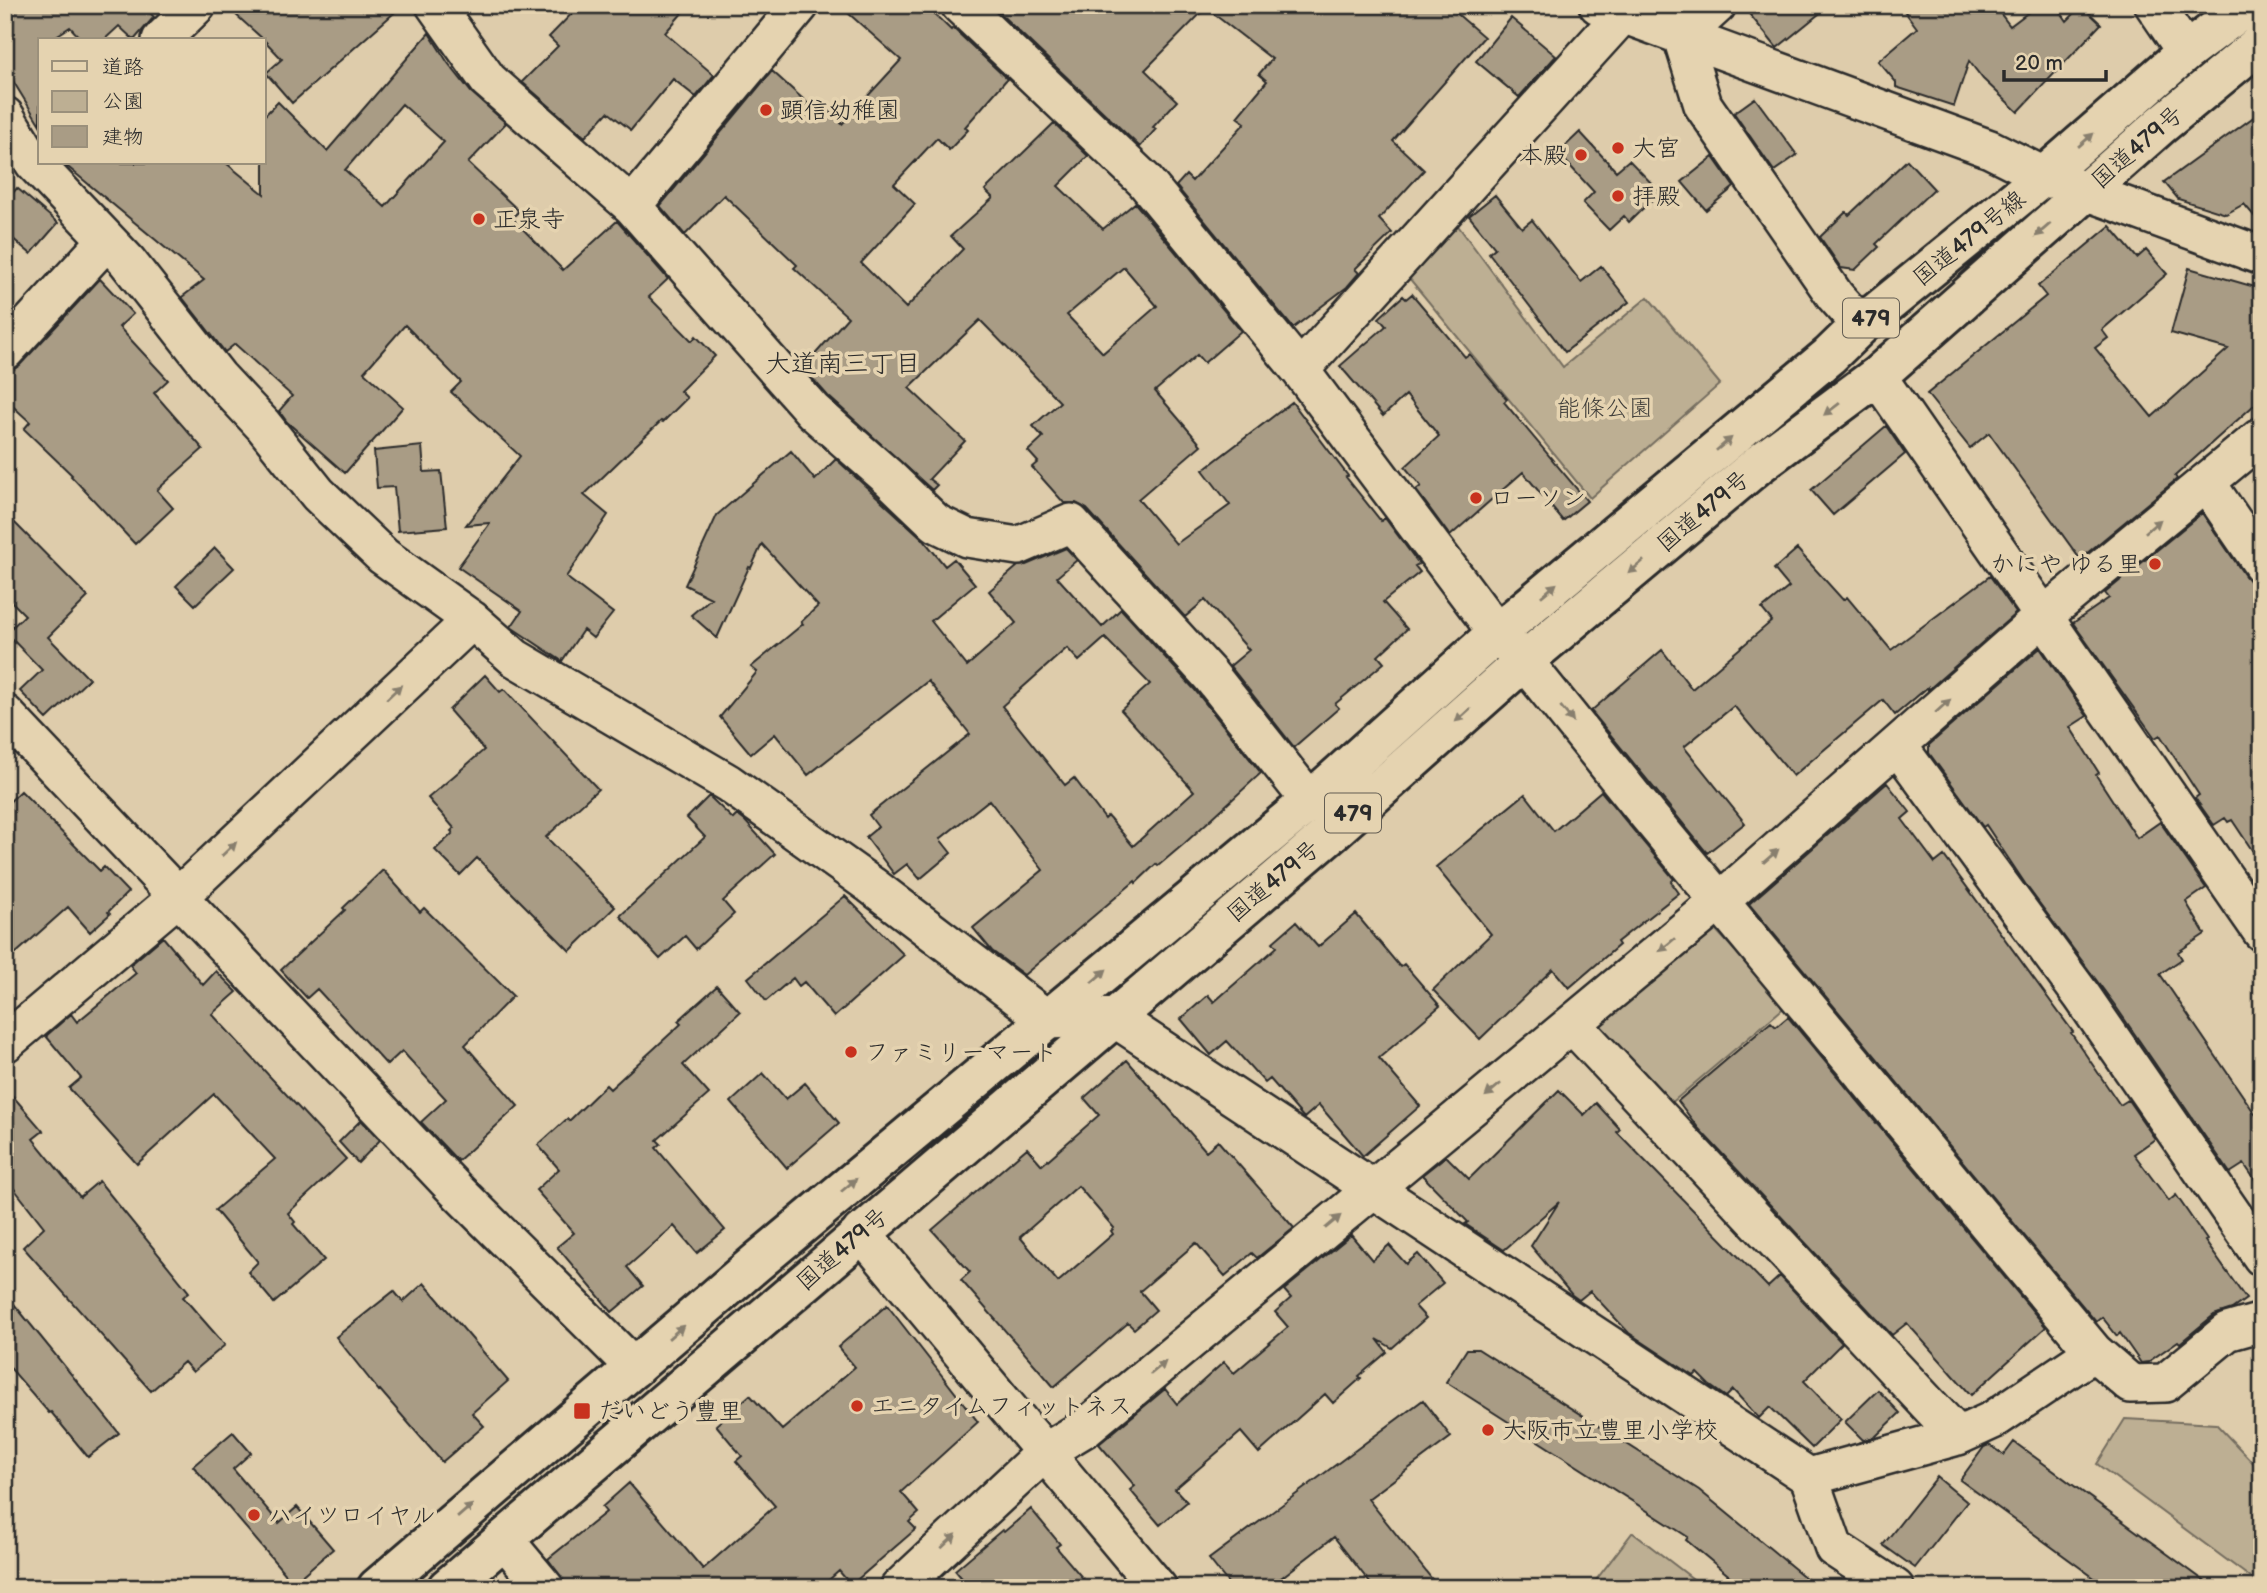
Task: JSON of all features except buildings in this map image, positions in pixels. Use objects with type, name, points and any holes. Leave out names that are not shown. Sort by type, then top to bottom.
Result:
[{"type":"highway","name":"国道479号線","points":[[1497,634],[1829,356],[1861,326],[2044,176],[2186,52],[2248,5]]},
{"type":"highway","name":"国道479号","points":[[447,1588],[1332,831],[1524,660],[1759,464],[1877,376],[2161,125],[2256,47]]},
{"type":"highway","name":"国道479号","points":[[377,1588],[757,1262],[1310,801],[1497,634]]},
{"type":"street","points":[[163,38],[197,5]]},
{"type":"street","points":[[435,5],[488,80],[632,206],[813,411],[936,523],[967,538],[1018,546],[1071,523],[1210,675],[1310,801]]},
{"type":"street","points":[[632,206],[800,5]]},
{"type":"street","points":[[960,5],[1144,180],[1300,370],[1497,634],[1524,660],[1647,814],[2094,1352],[2130,1384],[2165,1383],[2227,1332],[2262,1322]]},
{"type":"street","points":[[1682,37],[1717,5]]},
{"type":"street","points":[[2159,7],[2186,52]]},
{"type":"street","points":[[1300,370],[1610,10],[1990,149],[2044,176],[2262,256]]},
{"type":"street","points":[[1682,37],[1703,106],[1835,296],[1861,326]]},
{"type":"street","points":[[5,116],[37,160]]},
{"type":"street","points":[[40,164],[127,261],[218,377],[263,425],[318,494],[383,556],[472,620],[515,658],[729,783],[881,893],[1048,1020],[1113,1017],[1809,1477],[1834,1548],[1895,1588]]},
{"type":"street","points":[[5,351],[107,240]]},
{"type":"street","points":[[1877,376],[2262,932]]},
{"type":"street","points":[[900,1588],[1045,1452],[1085,1428],[1720,901],[2045,615],[2262,436]]},
{"type":"street","points":[[2206,482],[2262,564]]},
{"type":"street","points":[[5,1043],[179,895],[472,620]]},
{"type":"street","points":[[5,714],[457,1191],[635,1368]]},
{"type":"street","points":[[1898,746],[2082,996],[2262,1257]]},
{"type":"street","points":[[1572,1024],[1958,1436]]},
{"type":"street","points":[[861,1232],[1158,1588]]},
{"type":"street","points":[[1809,1477],[1958,1436],[1993,1420],[2094,1352]]},
{"type":"street","points":[[504,1539],[545,1588]]},
{"type":"green space","name":"能條公園","points":[[1456,223],[1563,367],[1648,297],[1720,384],[1590,498],[1409,278]]},
{"type":"green space","points":[[1714,928],[1786,1006],[1669,1105],[1597,1029]]},
{"type":"green space","points":[[2125,1419],[2216,1424],[2262,1472],[2262,1586],[2097,1464]]},
{"type":"green space","points":[[1633,1533],[1705,1588],[1590,1588]]},
{"type":"place","name":"顕信幼稚園","points":[[766,110]]},
{"type":"place","name":"大宮","points":[[1618,148]]},
{"type":"place","name":"本殿","points":[[1581,155]]},
{"type":"place","name":"拝殿","points":[[1618,196]]},
{"type":"place","name":"正泉寺","points":[[479,219]]},
{"type":"place","name":"ローソン","points":[[1476,498]]},
{"type":"place","name":"かにや ゆる里","points":[[2155,564]]},
{"type":"place","name":"ファミリーマート","points":[[851,1052]]},
{"type":"place","name":"エニタイムフィットネス","points":[[857,1406]]},
{"type":"place","name":"だいどう豊里","points":[[582,1411]]},
{"type":"place","name":"大阪市立豊里小学校","points":[[1488,1430]]},
{"type":"place","name":"ハイツロイヤル","points":[[254,1515]]},
{"type":"district","name":"大道南三丁目","points":[[843,363]]}]
